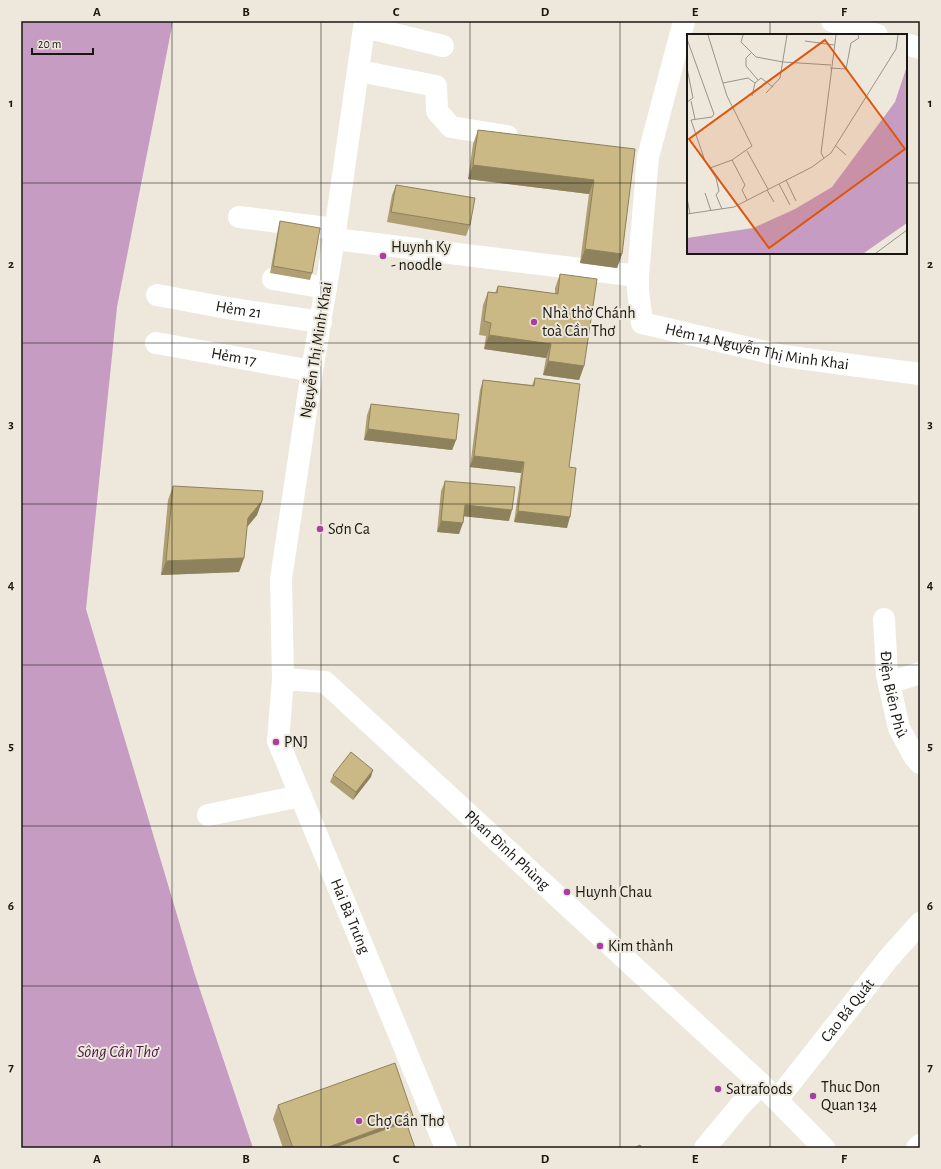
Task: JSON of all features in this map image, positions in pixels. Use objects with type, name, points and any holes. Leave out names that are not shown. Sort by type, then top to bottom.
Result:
[{"type":"street","name":"Hẻm 14 Nguyễn Thị Minh Khai","points":[[684,21],[640,156],[638,290],[642,324],[783,356],[920,374]]},
{"type":"street","points":[[832,21],[874,34]]},
{"type":"street","points":[[365,24],[443,46]]},
{"type":"street","name":"Nguyễn Thị Minh Khai","points":[[283,679],[281,579],[312,371],[335,234],[365,24]]},
{"type":"street","points":[[907,44],[920,48]]},
{"type":"street","points":[[359,72],[436,86],[437,111],[452,128],[530,139]]},
{"type":"street","points":[[239,217],[335,234],[638,276]]},
{"type":"street","points":[[273,280],[326,288]]},
{"type":"street","name":"Hẻm 21","points":[[157,295],[227,308],[321,322]]},
{"type":"street","name":"Hẻm 17","points":[[156,343],[312,371]]},
{"type":"street","name":"Điện Biên Phủ","points":[[884,619],[887,675],[899,728],[914,756],[920,763]]},
{"type":"street","points":[[889,683],[920,673]]},
{"type":"street","name":"Hai Bà Trưng","points":[[283,679],[278,741],[446,1148]]},
{"type":"street","name":"Phan Đình Phùng","points":[[283,679],[325,682],[761,1084],[824,1148]]},
{"type":"street","points":[[208,815],[301,796]]},
{"type":"street","name":"Cao Bá Quát","points":[[777,1100],[888,960],[920,923]]},
{"type":"street","points":[[706,1148],[739,1107],[761,1084]]},
{"type":"street","points":[[917,1148],[920,1145]]},
{"type":"water","name":"Sông Cần Thơ","points":[[21,21],[173,21],[117,307],[86,609],[194,972],[253,1148],[21,1148]]},
{"type":"building","points":[[478,130],[635,149],[622,254],[585,249],[594,180],[473,165]]},
{"type":"building","points":[[396,185],[475,198],[470,225],[391,212]]},
{"type":"building","points":[[280,221],[320,228],[312,273],[273,266]]},
{"type":"building","name":"Nhà thờ Chánh toà Cần Thơ","points":[[560,274],[597,279],[584,366],[548,361],[551,344],[489,335],[491,323],[484,321],[488,292],[497,293],[498,286],[558,294]]},
{"type":"building","points":[[535,378],[580,384],[569,467],[576,468],[570,517],[518,511],[524,462],[474,456],[483,380],[534,386]]},
{"type":"building","points":[[371,404],[459,414],[456,440],[368,429]]},
{"type":"building","points":[[445,481],[515,487],[512,510],[465,505],[463,523],[441,521]]},
{"type":"building","points":[[173,486],[263,491],[262,501],[248,518],[244,558],[166,561]]},
{"type":"building","points":[[351,752],[373,770],[356,792],[333,775]]},
{"type":"building","points":[[395,1063],[413,1116],[326,1148],[293,1148],[278,1105]]},
{"type":"building","points":[[406,1122],[415,1148],[333,1148]]},
{"type":"building","points":[[640,1145],[642,1148],[634,1148]]},
{"type":"place","name":"Huynh Ky - noodle","points":[[383,256]]},
{"type":"place","name":"Nhà thờ Chánh toà Cần Thơ","points":[[534,322]]},
{"type":"place","name":"Sơn Ca","points":[[320,529]]},
{"type":"place","name":"PNJ","points":[[276,742]]},
{"type":"place","name":"Huynh Chau","points":[[567,892]]},
{"type":"place","name":"Kim thành","points":[[600,946]]},
{"type":"place","name":"Satrafoods","points":[[718,1089]]},
{"type":"place","name":"Thuc Don Quan 134","points":[[813,1096]]},
{"type":"place","name":"Chợ Cần Thơ","points":[[359,1121]]}]
